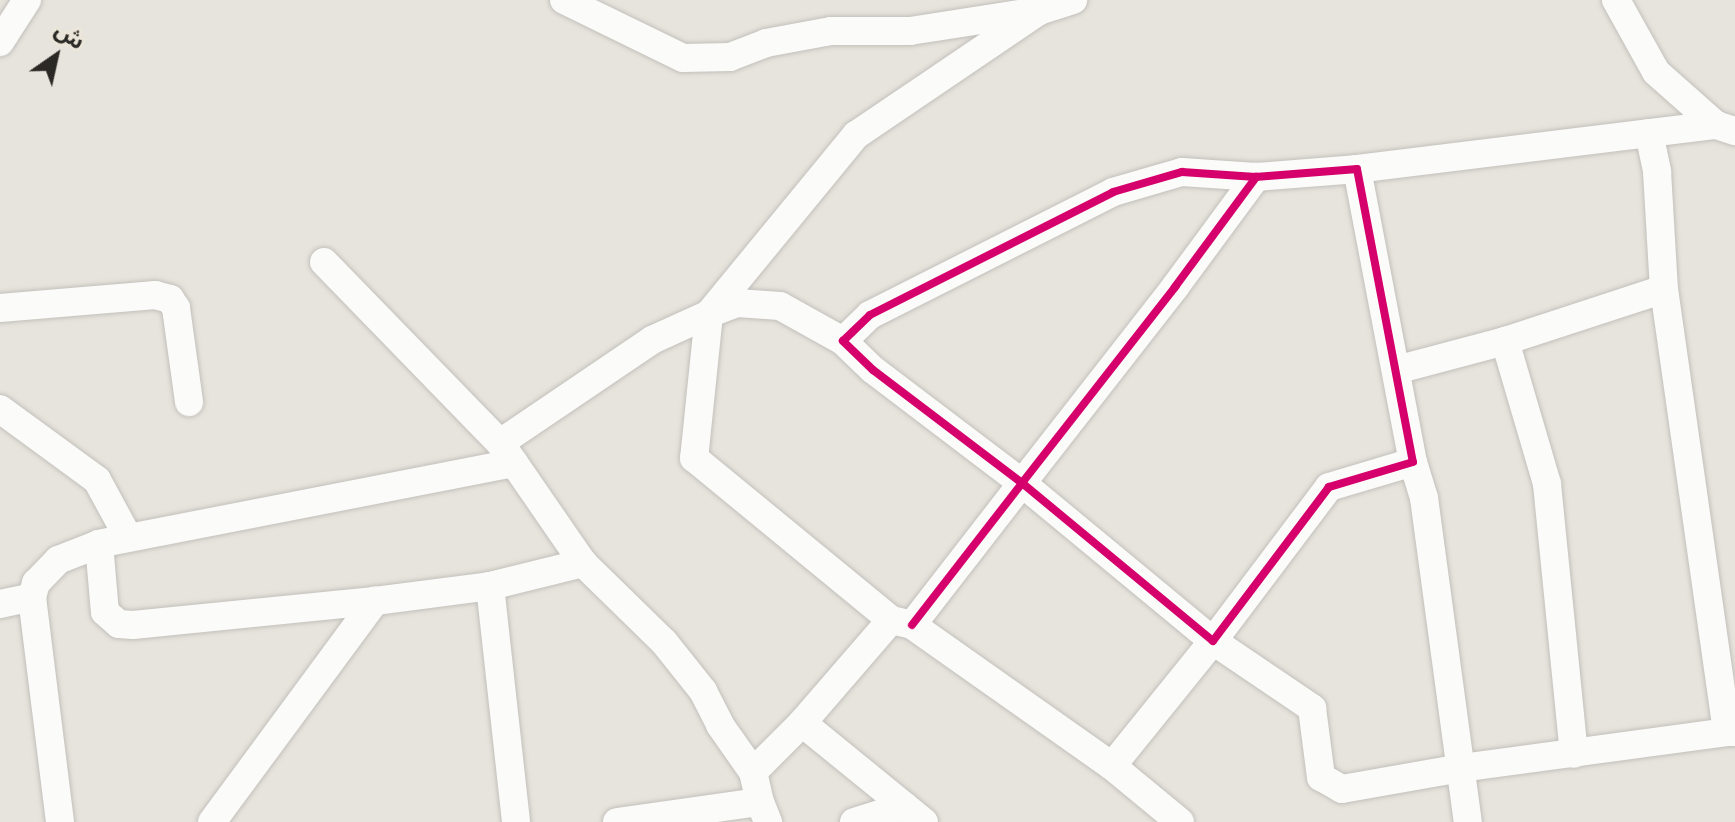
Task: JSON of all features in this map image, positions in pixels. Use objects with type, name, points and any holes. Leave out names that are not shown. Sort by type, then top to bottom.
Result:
[{"type":"street","points":[[0,42],[27,0]]},
{"type":"street","points":[[564,0],[683,58],[730,57],[766,43],[831,31],[910,31],[1039,11],[1073,0]]},
{"type":"street","points":[[1616,0],[1656,72],[1726,128]]},
{"type":"street","points":[[1039,11],[856,135],[709,314],[694,458],[901,622],[1112,766],[1180,822]]},
{"type":"street","points":[[843,341],[870,315],[1113,192],[1182,172],[1256,177],[1357,169],[1649,133],[1726,128]]},
{"type":"street","points":[[60,822],[32,597],[36,583],[58,560],[99,544],[128,537],[507,453],[652,340],[737,303],[780,306],[843,341],[873,370],[1022,483],[1213,641],[1312,708],[1321,777],[1342,789],[1461,768],[1731,732],[1664,289],[1657,172],[1649,133]]},
{"type":"street","points":[[1357,169],[1413,462],[1424,498],[1468,822]]},
{"type":"street","points":[[753,772],[901,622],[1022,483],[1256,177]]},
{"type":"street","points":[[324,262],[507,453],[583,563],[664,642],[703,691],[720,725],[753,772],[764,812],[617,822]]},
{"type":"street","points":[[1396,370],[1505,341],[1664,289]]},
{"type":"street","points":[[0,308],[155,295],[170,299],[176,308],[189,402]]},
{"type":"street","points":[[1505,341],[1547,484],[1574,754]]},
{"type":"street","points":[[0,409],[97,480],[128,537]]},
{"type":"street","points":[[1112,766],[1213,641],[1329,487],[1413,462]]},
{"type":"street","points":[[99,544],[105,612],[119,624],[375,601],[490,586],[583,563]]},
{"type":"street","points":[[490,586],[516,822]]},
{"type":"street","points":[[0,604],[32,597]]},
{"type":"street","points":[[212,822],[375,601]]},
{"type":"street","points":[[802,723],[914,814]]},
{"type":"street","points":[[854,822],[914,814]]},
{"type":"cycle path","points":[[912,625],[1022,483],[1175,287],[1256,177],[1357,169],[1413,462],[1329,487],[1213,641],[1022,483],[873,370],[843,341],[870,315],[1113,192],[1182,172],[1256,177]]}]
